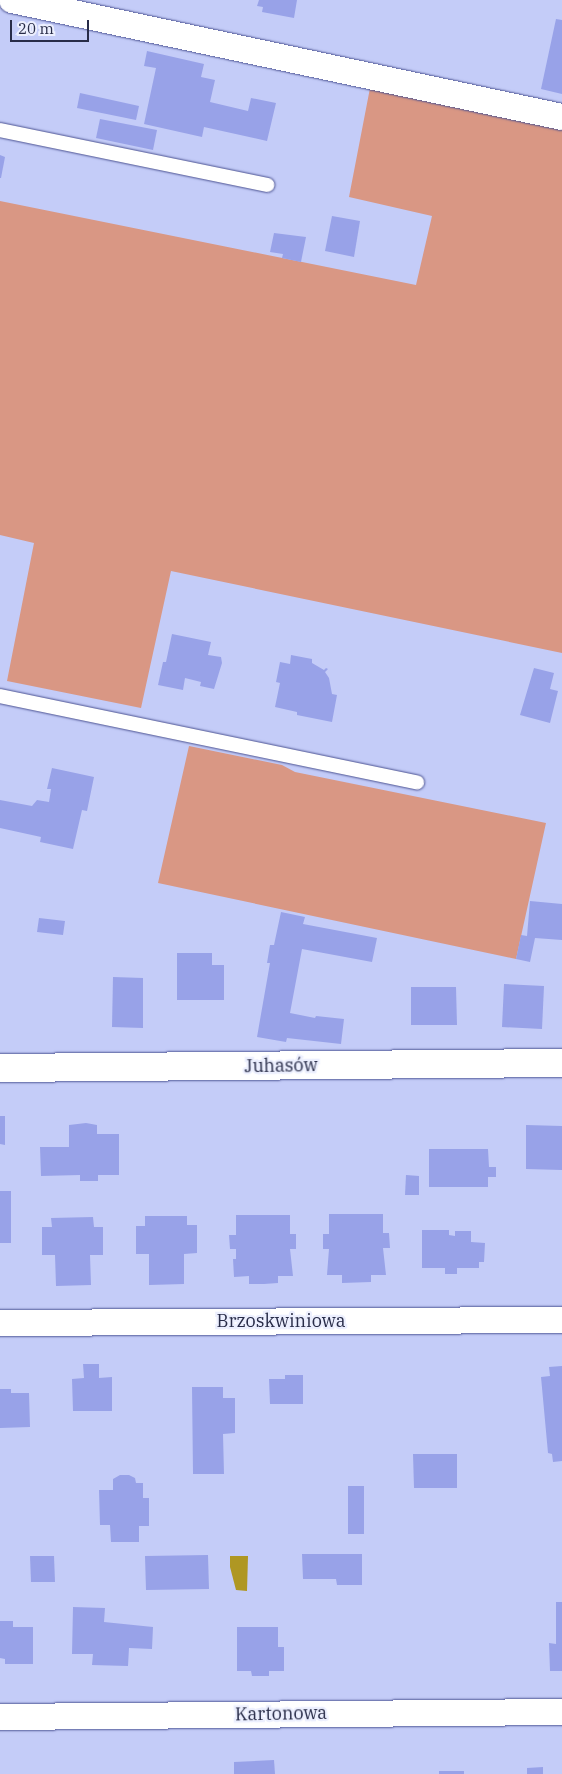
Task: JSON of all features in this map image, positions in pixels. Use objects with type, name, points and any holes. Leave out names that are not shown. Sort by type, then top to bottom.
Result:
[{"type":"street","points":[[12,0],[562,117]]},
{"type":"street","name":"Juhasów","points":[[0,1068],[562,1063]]},
{"type":"street","name":"Brzoskwiniowa","points":[[0,1323],[562,1320]]},
{"type":"street","name":"Kartonowa","points":[[0,1717],[562,1712]]},
{"type":"lane","points":[[0,130],[268,185]]},
{"type":"lane","points":[[0,696],[417,782]]},
{"type":"shaded area","points":[[370,88],[562,128],[562,653],[171,571],[141,708],[7,681],[34,543],[0,535],[0,201],[416,285],[432,216],[349,197]]},
{"type":"shaded area","points":[[189,746],[282,765],[295,772],[546,823],[516,959],[158,883]]},
{"type":"shaded area","points":[[230,1556],[248,1556],[247,1591],[236,1590],[230,1567]]},
{"type":"building","points":[[259,0],[297,0],[294,18],[262,12],[263,7],[257,6]]},
{"type":"building","points":[[556,19],[562,20],[562,94],[541,89]]},
{"type":"building","points":[[147,51],[204,64],[201,77],[215,80],[210,102],[248,111],[251,98],[276,103],[267,141],[204,127],[202,137],[144,124],[156,68],[144,66]]},
{"type":"building","points":[[80,93],[139,106],[136,120],[77,108]]},
{"type":"building","points":[[100,119],[157,130],[153,150],[96,138]]},
{"type":"building","points":[[0,155],[5,157],[1,178],[0,178]]},
{"type":"building","points":[[332,216],[360,221],[354,257],[325,251]]},
{"type":"building","points":[[274,233],[306,237],[301,262],[282,258],[283,254],[270,252]]},
{"type":"building","points":[[172,634],[211,642],[208,655],[221,657],[222,663],[214,689],[200,686],[201,682],[185,678],[183,690],[158,685],[163,662],[166,662]]},
{"type":"building","points":[[291,655],[312,659],[312,663],[324,670],[328,669],[325,672],[329,678],[332,694],[337,695],[332,722],[297,715],[297,712],[275,707],[280,683],[276,682],[280,662],[290,664]]},
{"type":"building","points":[[534,668],[554,673],[550,689],[558,691],[550,723],[520,715]]},
{"type":"building","points":[[52,768],[94,777],[87,811],[82,810],[73,849],[40,842],[41,837],[0,828],[0,800],[32,806],[37,800],[49,802],[51,789],[47,789]]},
{"type":"building","points":[[530,901],[562,904],[562,940],[535,938],[530,962],[516,959],[521,935],[527,936]]},
{"type":"building","points":[[281,912],[305,917],[303,924],[377,938],[372,962],[302,949],[290,1013],[315,1018],[316,1016],[344,1019],[341,1044],[287,1038],[286,1042],[257,1037],[270,963],[267,963],[270,945],[274,945]]},
{"type":"building","points":[[39,918],[65,921],[63,935],[37,932]]},
{"type":"building","points":[[177,953],[212,953],[212,965],[224,965],[224,1000],[177,1000]]},
{"type":"building","points":[[113,977],[143,978],[143,1028],[112,1027]]},
{"type":"building","points":[[504,984],[544,986],[542,1029],[502,1027]]},
{"type":"building","points":[[411,987],[456,987],[457,1025],[411,1025]]},
{"type":"building","points":[[0,1116],[5,1116],[5,1145],[0,1144]]},
{"type":"building","points":[[86,1123],[97,1125],[97,1134],[119,1134],[119,1175],[98,1175],[98,1181],[80,1181],[80,1175],[41,1176],[40,1147],[69,1147],[69,1125]]},
{"type":"building","points":[[526,1125],[562,1126],[562,1170],[526,1169]]},
{"type":"building","points":[[429,1149],[488,1149],[489,1167],[496,1167],[496,1177],[488,1177],[488,1187],[429,1187]]},
{"type":"building","points":[[406,1175],[419,1176],[419,1195],[405,1195]]},
{"type":"building","points":[[0,1191],[11,1191],[11,1243],[0,1243]]},
{"type":"building","points":[[329,1214],[383,1214],[383,1233],[389,1233],[390,1248],[383,1248],[386,1275],[371,1275],[371,1282],[342,1283],[342,1275],[327,1275],[329,1249],[323,1249],[323,1234],[329,1234]]},
{"type":"building","points":[[236,1215],[290,1215],[290,1234],[296,1234],[296,1249],[290,1249],[293,1276],[278,1276],[278,1283],[264,1284],[249,1284],[249,1276],[234,1277],[233,1259],[236,1259],[236,1249],[230,1249],[229,1235],[236,1235]]},
{"type":"building","points":[[145,1216],[187,1216],[187,1225],[197,1225],[197,1253],[184,1254],[184,1284],[149,1285],[149,1254],[136,1254],[136,1226],[145,1226]]},
{"type":"building","points":[[93,1217],[94,1227],[103,1227],[103,1255],[90,1255],[91,1285],[56,1286],[55,1255],[42,1255],[42,1227],[52,1227],[51,1218]]},
{"type":"building","points":[[422,1230],[449,1230],[449,1235],[455,1236],[455,1231],[471,1231],[471,1242],[485,1243],[484,1262],[479,1262],[479,1268],[457,1268],[457,1274],[445,1274],[445,1268],[422,1268]]},
{"type":"building","points":[[83,1364],[99,1364],[99,1378],[112,1377],[112,1411],[73,1411],[72,1379],[84,1378]]},
{"type":"building","points":[[562,1366],[562,1461],[553,1462],[552,1454],[548,1453],[541,1377],[550,1376],[549,1367]]},
{"type":"building","points":[[285,1375],[303,1375],[303,1404],[270,1404],[269,1379],[285,1379]]},
{"type":"building","points":[[192,1387],[223,1387],[223,1398],[235,1398],[235,1433],[223,1434],[224,1474],[193,1474]]},
{"type":"building","points":[[0,1389],[11,1389],[11,1393],[29,1393],[30,1427],[0,1428]]},
{"type":"building","points":[[413,1454],[457,1454],[457,1488],[414,1488]]},
{"type":"building","points":[[120,1475],[129,1475],[135,1478],[136,1483],[143,1483],[143,1498],[149,1498],[149,1526],[139,1526],[139,1542],[111,1542],[110,1525],[100,1525],[99,1490],[113,1490],[113,1479]]},
{"type":"building","points":[[348,1486],[364,1486],[364,1534],[348,1534]]},
{"type":"building","points":[[302,1554],[362,1554],[362,1585],[337,1585],[336,1579],[303,1579]]},
{"type":"building","points":[[208,1555],[209,1589],[146,1590],[145,1556]]},
{"type":"building","points":[[30,1556],[54,1556],[55,1582],[31,1582]]},
{"type":"building","points":[[556,1602],[562,1602],[562,1671],[550,1671],[549,1643],[556,1644]]},
{"type":"building","points":[[73,1607],[105,1608],[104,1622],[153,1627],[152,1649],[129,1648],[128,1666],[92,1665],[93,1654],[72,1654]]},
{"type":"building","points":[[0,1621],[13,1621],[13,1627],[33,1627],[33,1664],[5,1664],[5,1659],[0,1658]]},
{"type":"building","points":[[237,1627],[278,1627],[278,1647],[284,1647],[284,1671],[269,1671],[269,1676],[252,1676],[251,1671],[237,1671]]},
{"type":"building","points":[[274,1760],[275,1774],[234,1774],[234,1762]]},
{"type":"building","points":[[543,1767],[543,1774],[527,1774],[527,1768]]},
{"type":"building","points":[[439,1771],[464,1771],[464,1774],[439,1774]]}]
